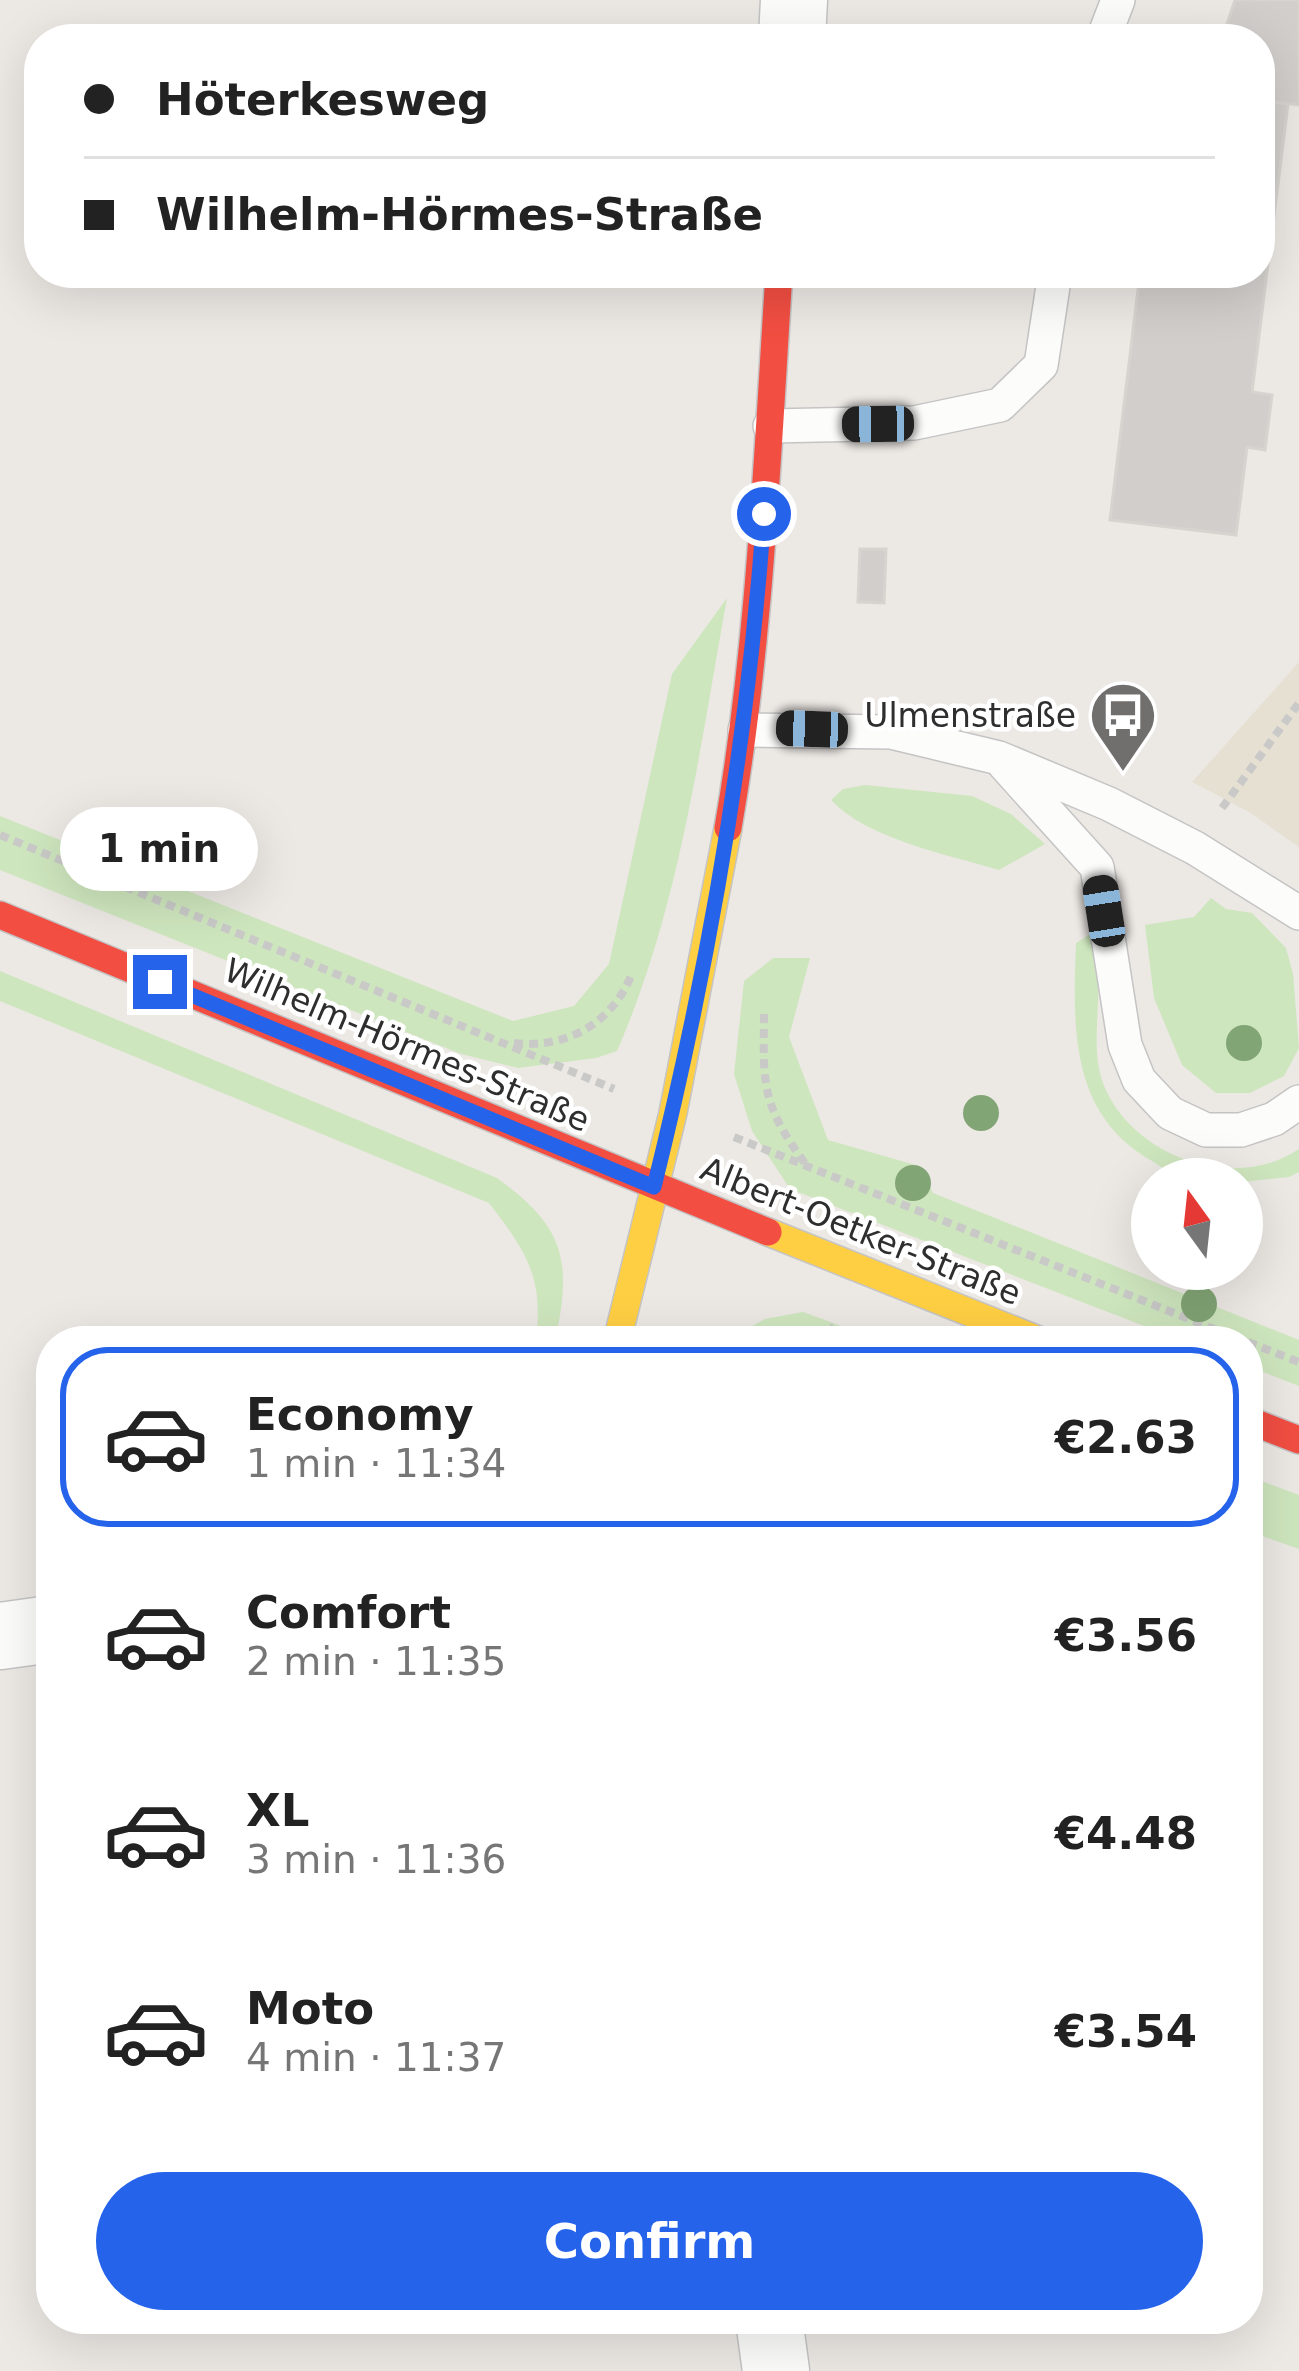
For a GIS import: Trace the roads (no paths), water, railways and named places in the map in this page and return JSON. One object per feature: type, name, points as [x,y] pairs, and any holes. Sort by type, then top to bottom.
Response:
[{"type":"street","points":[[621,1326],[673,1112],[745,730],[778,288]]},
{"type":"street","name":"Wilhelm-Hörmes-Straße","points":[[0,915],[654,1187]]},
{"type":"street","name":"Albert-Oetker-Straße","points":[[654,1187],[1002,1326]]},
{"type":"street","points":[[1263,1426],[1299,1440]]},
{"type":"street","points":[[0,1636],[36,1631]]},
{"type":"street","points":[[771,2334],[776,2371]]},
{"type":"lane","points":[[770,426],[914,423],[1000,405],[1041,364],[1052,288]]},
{"type":"lane","points":[[745,730],[891,732],[999,758],[1109,804],[1195,848],[1299,913]]},
{"type":"lane","points":[[999,758],[1096,866],[1125,1045],[1139,1080],[1170,1113],[1207,1130],[1241,1130],[1274,1119],[1299,1102]]},
{"type":"place","name":"Ulmenstraße","points":[[1123,774]]}]
